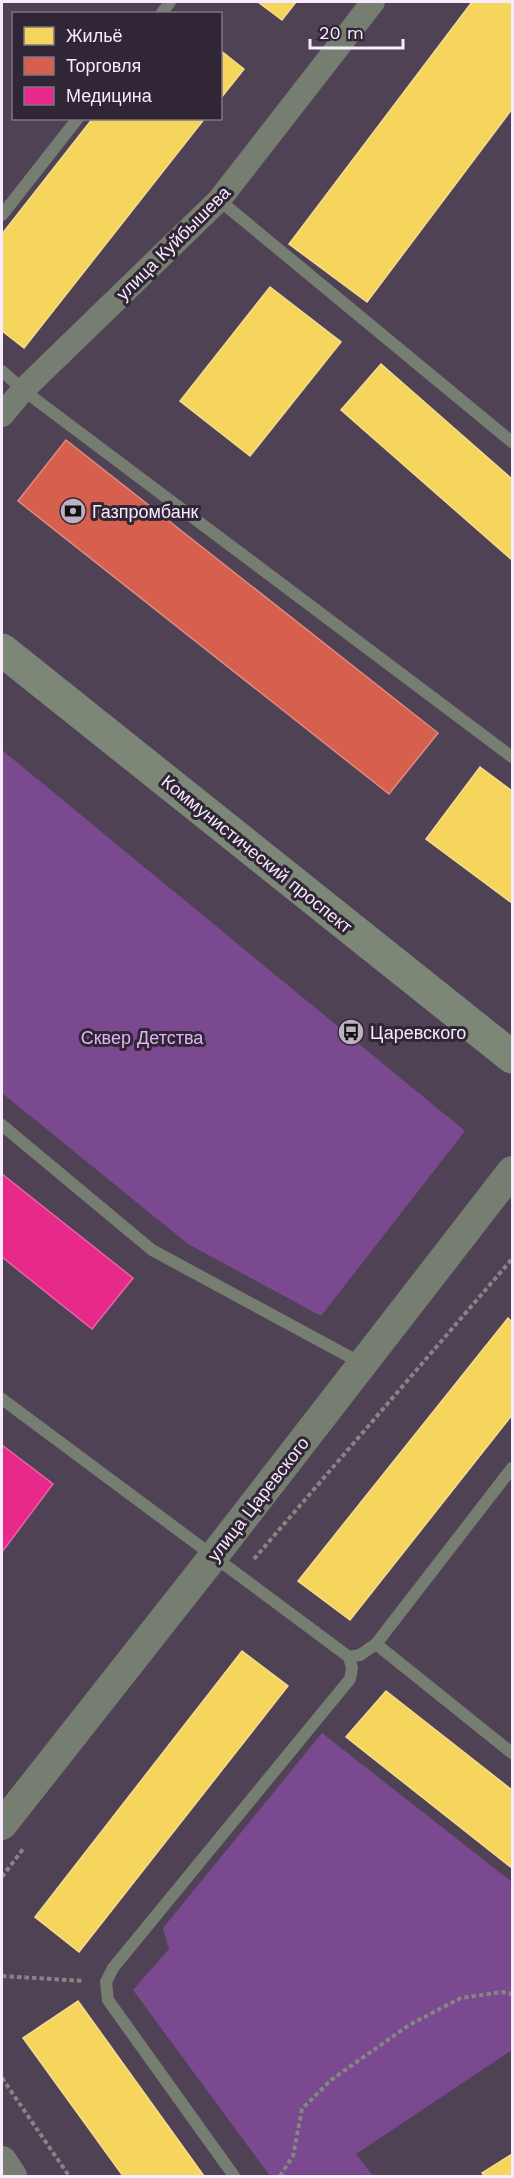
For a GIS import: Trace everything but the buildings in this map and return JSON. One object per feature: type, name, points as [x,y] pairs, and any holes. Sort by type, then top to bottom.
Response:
[{"type":"main road","name":"Коммунистический проспект","points":[[2,650],[513,1057]]},
{"type":"street","name":"улица Куйбышева","points":[[2,415],[23,390],[219,200],[374,2]]},
{"type":"street","name":"улица Царевского","points":[[2,1825],[513,1171]]},
{"type":"street","points":[[2,2161],[12,2176]]},
{"type":"lane","points":[[2,215],[76,120]]},
{"type":"lane","points":[[219,200],[513,442]]},
{"type":"lane","points":[[2,371],[23,390],[513,757]]},
{"type":"lane","points":[[2,1125],[152,1250],[363,1364]]},
{"type":"lane","points":[[2,1399],[349,1657],[352,1668],[350,1679],[113,1968],[106,1982],[108,2000],[234,2176]]},
{"type":"lane","points":[[349,1657],[360,1654],[376,1644],[513,1468]]},
{"type":"lane","points":[[376,1644],[513,1753]]},
{"type":"path","points":[[239,1576],[513,1259]]},
{"type":"path","points":[[2,1976],[106,1982]]},
{"type":"path","points":[[280,2176],[293,2156],[302,2109],[332,2080],[409,2025],[461,1998],[502,1992],[513,1994]]},
{"type":"path","points":[[2,2078],[69,2176]]},
{"type":"green space","name":"Сквер Детства","points":[[2,750],[465,1131],[321,1316],[188,1244],[2,1093]]},
{"type":"green space","points":[[322,1733],[512,1882],[512,2050],[356,2154],[373,2176],[270,2176],[133,1990],[169,1949],[163,1928]]},
{"type":"place","name":"Газпромбанк","points":[[73,511]]},
{"type":"place","name":"Царевского","points":[[351,1032]]}]
